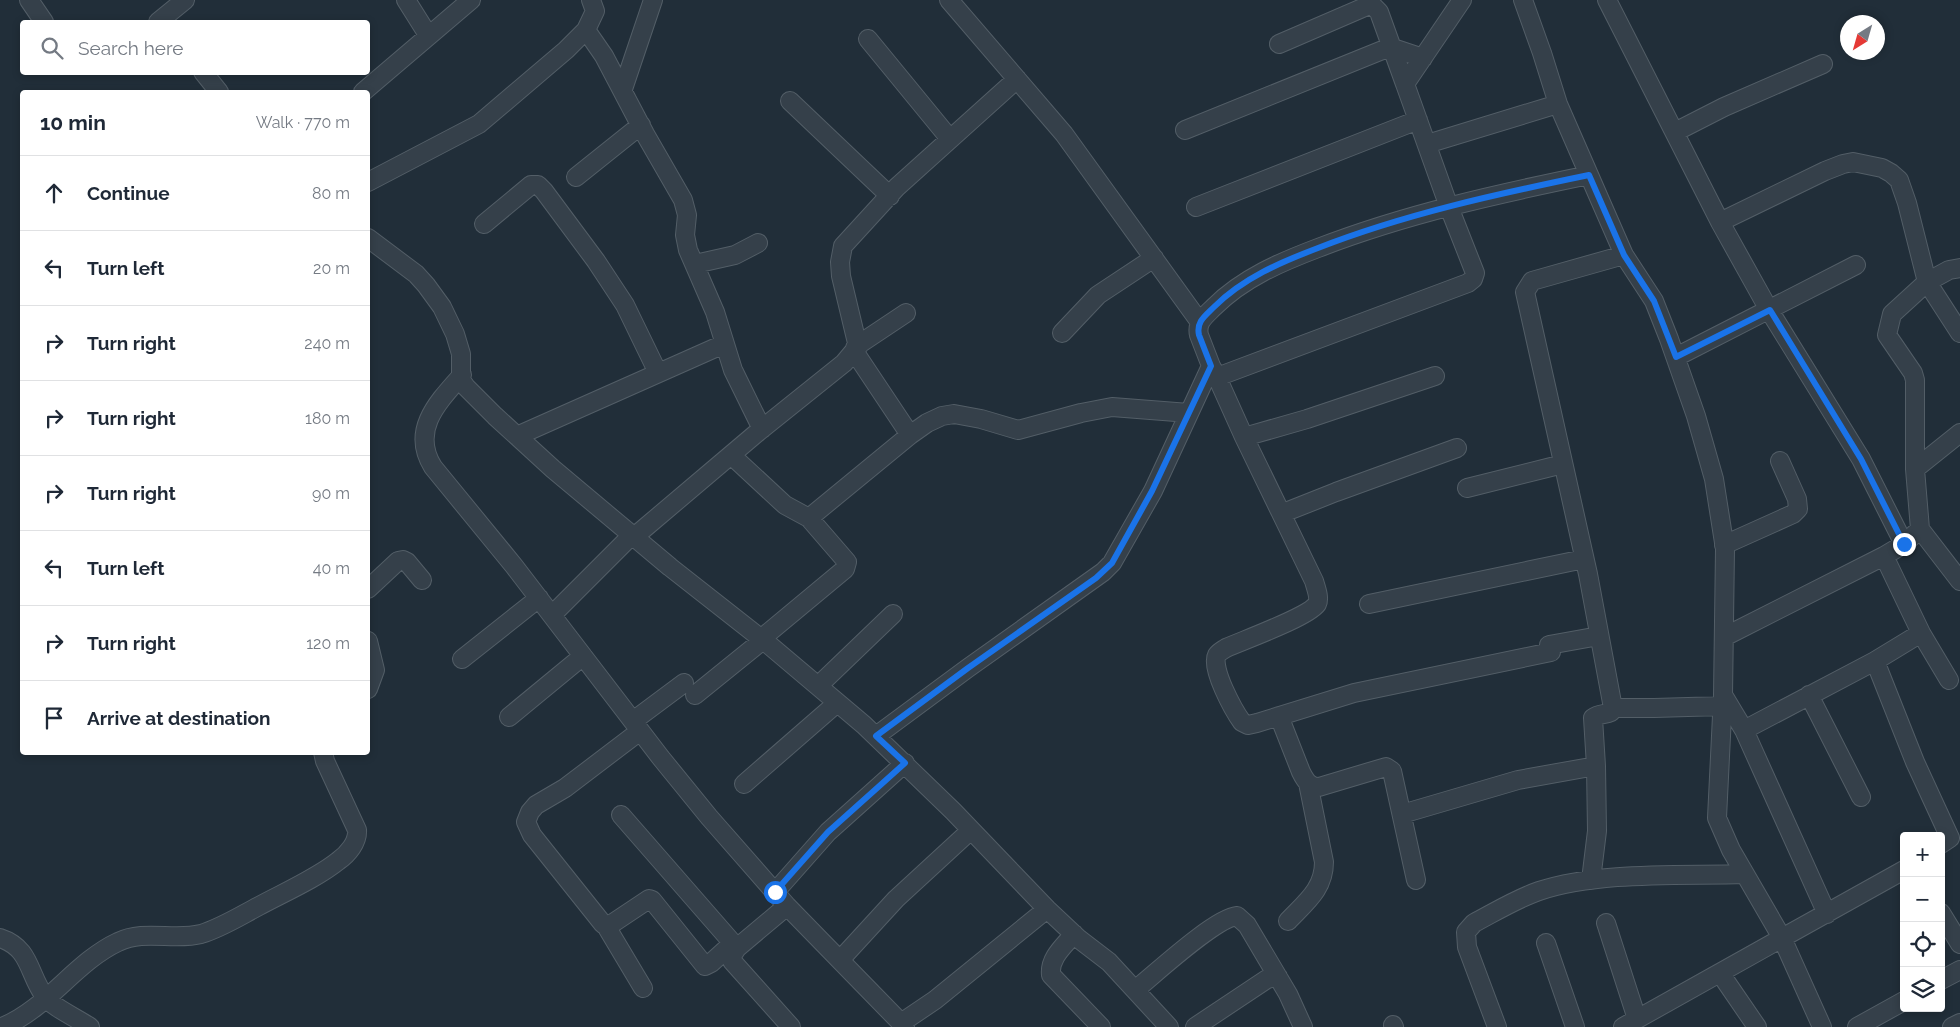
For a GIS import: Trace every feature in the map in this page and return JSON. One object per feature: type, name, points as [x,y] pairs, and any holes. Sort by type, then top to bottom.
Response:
[{"type":"street","points":[[30,0],[43,20]]},
{"type":"street","points":[[162,20],[185,0]]},
{"type":"street","points":[[406,0],[428,35]]},
{"type":"street","points":[[365,90],[471,0]]},
{"type":"street","points":[[370,181],[479,124],[566,50],[586,30],[595,11],[591,0]]},
{"type":"street","points":[[623,89],[653,0]]},
{"type":"street","points":[[949,0],[1064,134],[1199,321]]},
{"type":"street","points":[[1405,84],[1462,0]]},
{"type":"street","points":[[1523,0],[1558,104],[1624,255],[1654,301],[1696,416],[1714,479],[1724,545],[1723,700],[1717,818],[1722,833],[1744,874],[1782,938],[1822,1027]]},
{"type":"street","points":[[1607,0],[1720,222],[1770,310],[1861,459],[1904,544]]},
{"type":"street","points":[[876,736],[1103,572],[1112,563],[1152,491],[1189,413],[1214,371],[1468,283],[1473,279],[1475,272],[1449,207],[1379,12],[1373,6],[1367,6],[1279,44]]},
{"type":"street","points":[[586,30],[623,89],[683,200],[687,215],[685,242],[715,312],[733,370],[762,429]]},
{"type":"street","points":[[868,39],[950,138]]},
{"type":"street","points":[[1185,130],[1390,47],[1423,58]]},
{"type":"street","points":[[1675,132],[1724,107],[1823,64]]},
{"type":"street","points":[[205,75],[217,90]]},
{"type":"street","points":[[854,351],[857,343],[841,276],[840,252],[848,240],[890,196],[950,138],[1017,79]]},
{"type":"street","points":[[790,101],[890,196]]},
{"type":"street","points":[[1427,144],[1558,104]]},
{"type":"street","points":[[1196,207],[1418,120]]},
{"type":"street","points":[[576,177],[641,125]]},
{"type":"street","points":[[1720,222],[1825,171],[1844,164],[1853,162],[1882,168],[1891,173],[1901,186],[1928,282],[1960,333]]},
{"type":"street","points":[[1589,175],[1497,194],[1449,207],[1375,228],[1281,262],[1245,282],[1222,299],[1199,321],[1198,330],[1244,437],[1314,581],[1318,598],[1316,605],[1295,619],[1226,648],[1218,654],[1216,660],[1218,676],[1242,722],[1248,725],[1354,693],[1550,649],[1599,636]]},
{"type":"street","points":[[484,224],[531,185],[538,185],[596,262],[624,305],[658,373]]},
{"type":"street","points":[[370,240],[416,274],[442,307],[455,334],[461,354],[462,380],[466,387],[553,469],[763,640],[876,736],[971,830],[1046,909],[1109,962],[1169,1027]]},
{"type":"street","points":[[695,264],[735,255],[758,244]]},
{"type":"street","points":[[1591,880],[1597,831],[1593,718],[1599,714],[1608,714],[1613,708],[1584,558],[1524,292],[1532,281],[1624,255]]},
{"type":"street","points":[[1062,333],[1098,295],[1154,258]]},
{"type":"street","points":[[1676,357],[1856,265]]},
{"type":"street","points":[[1958,576],[1920,530],[1915,469],[1915,380],[1913,373],[1887,335],[1892,314],[1928,282],[1949,270],[1960,268]]},
{"type":"street","points":[[552,615],[633,536],[844,363],[861,343],[906,313]]},
{"type":"street","points":[[517,436],[724,344]]},
{"type":"street","points":[[854,351],[910,435]]},
{"type":"street","points":[[462,375],[439,401],[430,416],[423,443],[426,456],[433,467],[539,598],[636,726],[709,818],[787,906],[903,1025],[1046,909]]},
{"type":"street","points":[[1244,437],[1307,419],[1434,376]]},
{"type":"street","points":[[809,518],[910,435],[927,423],[942,416],[954,414],[981,419],[1018,430],[1081,413],[1112,407],[1189,413]]},
{"type":"street","points":[[1915,469],[1960,433]]},
{"type":"street","points":[[1283,514],[1336,492],[1457,448]]},
{"type":"street","points":[[642,988],[606,926],[596,917],[532,834],[526,822],[530,812],[536,805],[565,788],[636,726],[763,640],[768,633],[845,569],[847,562],[809,518],[785,506],[731,454]]},
{"type":"street","points":[[1724,545],[1793,514],[1798,509],[1798,499],[1780,461]]},
{"type":"street","points":[[1467,488],[1563,464]]},
{"type":"street","points":[[1724,638],[1884,556],[1904,544],[1920,530]]},
{"type":"street","points":[[1884,556],[1921,633],[1949,680]]},
{"type":"street","points":[[1369,604],[1584,558]]},
{"type":"street","points":[[370,587],[398,561],[403,560],[407,562],[422,580]]},
{"type":"street","points":[[462,658],[539,598]]},
{"type":"street","points":[[818,686],[893,614]]},
{"type":"street","points":[[1744,730],[1875,661],[1921,633]]},
{"type":"street","points":[[370,649],[375,670],[370,684]]},
{"type":"street","points":[[509,717],[583,656]]},
{"type":"street","points":[[1875,661],[1915,762],[1950,838]]},
{"type":"street","points":[[1809,695],[1862,797]]},
{"type":"street","points":[[1613,708],[1654,708],[1723,700]]},
{"type":"street","points":[[1723,700],[1744,730],[1827,914]]},
{"type":"street","points":[[744,784],[837,703]]},
{"type":"street","points":[[1279,716],[1300,772],[1308,783],[1314,787],[1386,767],[1390,768],[1395,779],[1416,880]]},
{"type":"street","points":[[2,1027],[46,998],[101,951],[119,941],[132,938],[187,936],[206,932],[294,888],[339,861],[356,841],[357,830],[324,755]]},
{"type":"street","points":[[775,892],[828,832],[905,763]]},
{"type":"street","points":[[1402,814],[1518,780],[1596,766]]},
{"type":"street","points":[[1288,921],[1314,894],[1324,872],[1324,862],[1308,783]]},
{"type":"street","points":[[621,815],[735,946]]},
{"type":"street","points":[[840,960],[896,899],[971,830]]},
{"type":"street","points":[[1606,923],[1630,1023],[1900,872]]},
{"type":"street","points":[[1497,1027],[1466,947],[1465,937],[1467,930],[1474,923],[1539,891],[1591,880],[1744,874]]},
{"type":"street","points":[[606,926],[649,899],[652,900],[705,966],[712,963],[787,906]]},
{"type":"street","points":[[1135,990],[1214,925],[1232,916],[1237,916],[1247,925],[1278,977],[1303,1027]]},
{"type":"street","points":[[1945,920],[1960,944]]},
{"type":"street","points":[[1074,934],[1054,958],[1050,966],[1051,975],[1101,1027]]},
{"type":"street","points":[[0,938],[13,942],[23,954],[46,998],[90,1027]]},
{"type":"street","points":[[1546,943],[1575,1027]]},
{"type":"street","points":[[735,946],[732,961],[791,1027]]},
{"type":"street","points":[[1945,978],[1960,970]]},
{"type":"street","points":[[1720,973],[1757,1027]]},
{"type":"street","points":[[1194,1027],[1267,979],[1278,977]]},
{"type":"street","points":[[1857,1027],[1900,1003]]},
{"type":"street","points":[[1952,1027],[1960,1023]]},
{"type":"route","points":[[775,892],[828,832],[905,763],[876,736],[968,668],[1096,578],[1112,563],[1152,491],[1211,366],[1199,335],[1199,321],[1222,299],[1245,282],[1281,262],[1383,225],[1497,194],[1589,175],[1624,255],[1654,301],[1676,357],[1770,310],[1861,459],[1904,544]]}]
